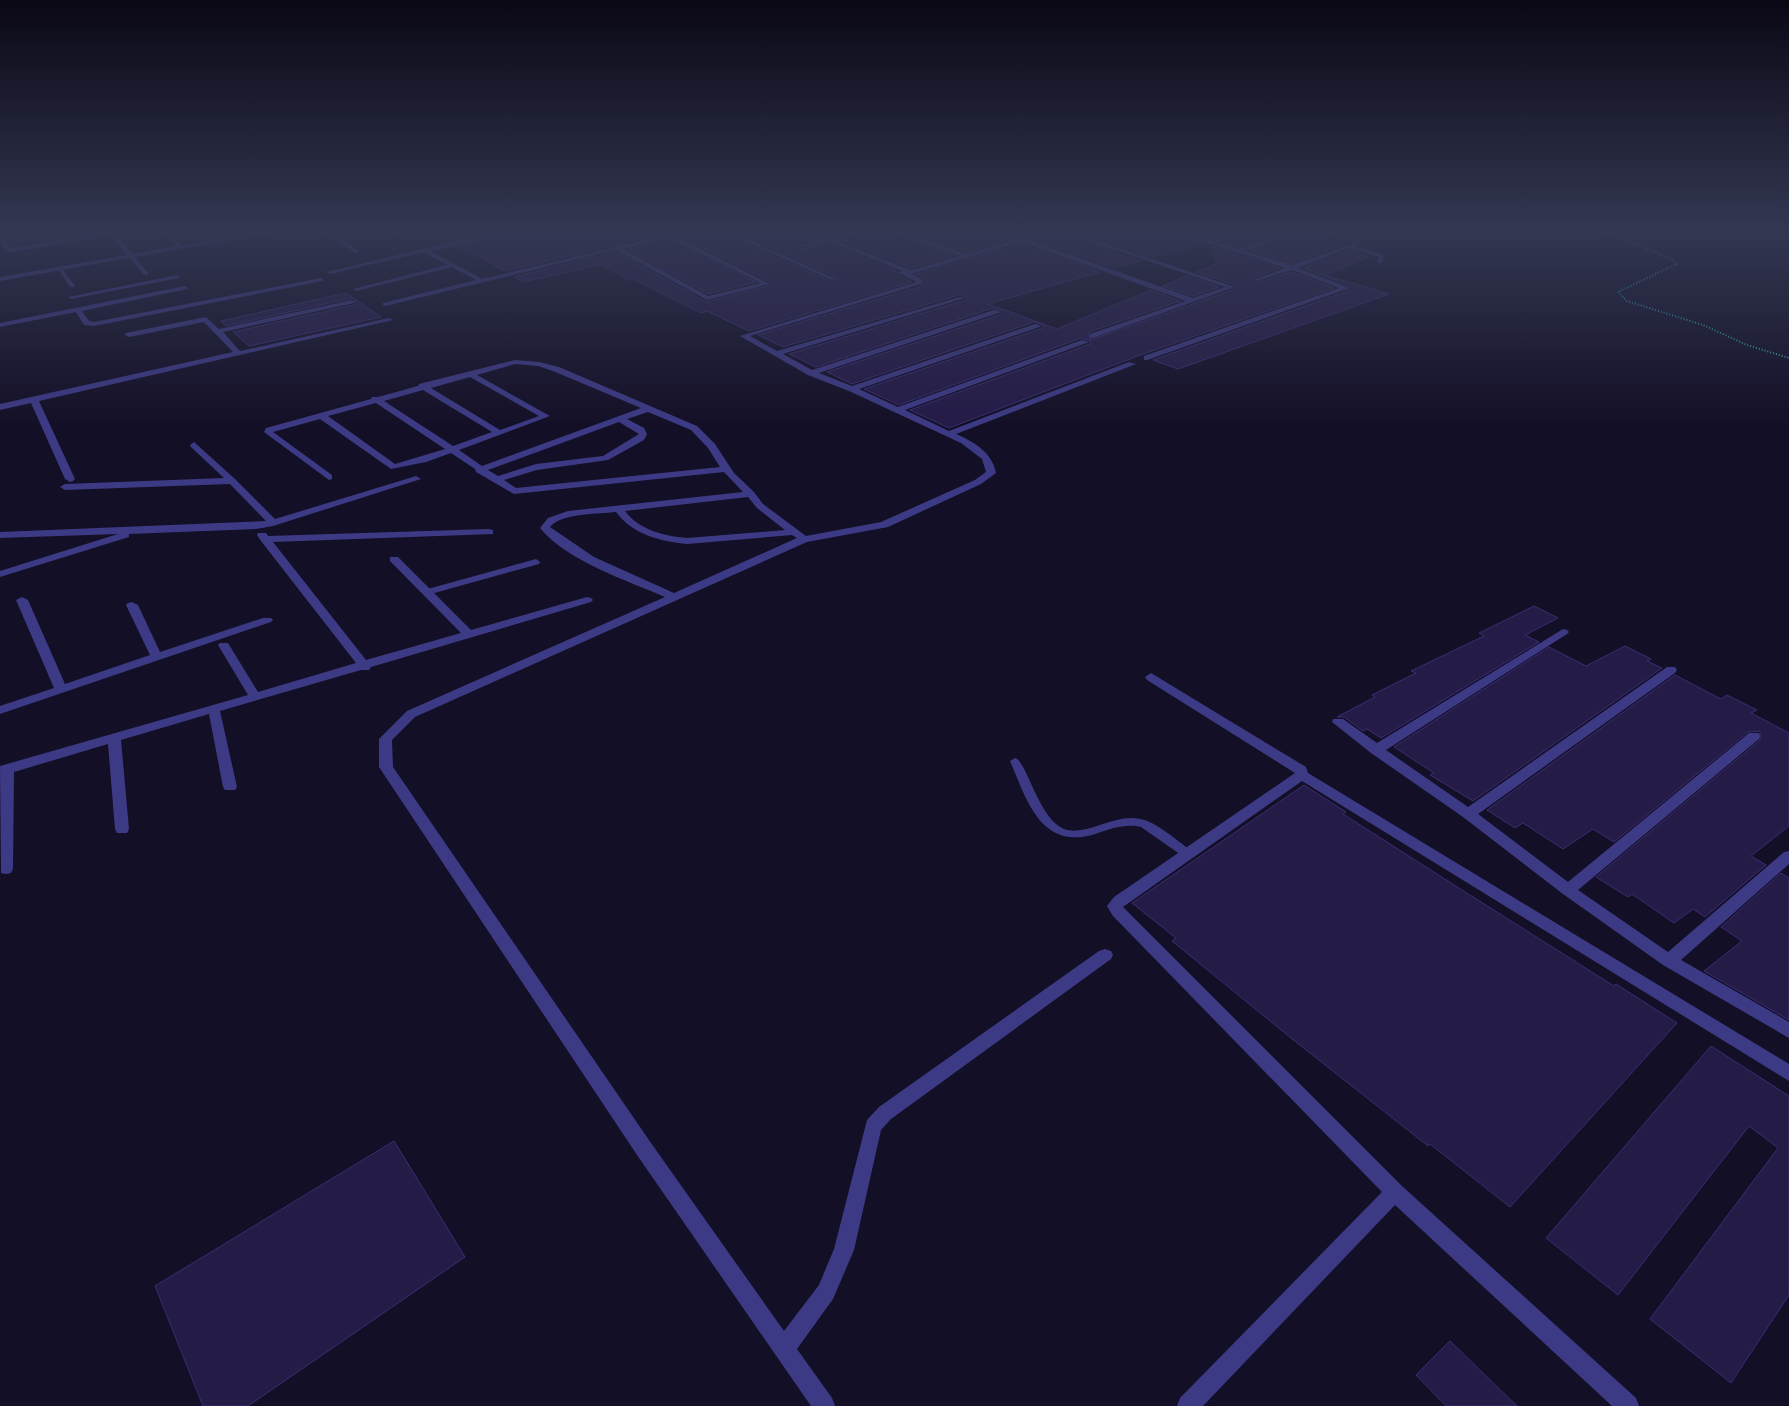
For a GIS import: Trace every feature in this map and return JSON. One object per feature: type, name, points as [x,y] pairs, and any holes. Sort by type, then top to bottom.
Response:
[{"type":"street","points":[[71,297],[83,295]]},
{"type":"street","points":[[128,295],[131,298]]},
{"type":"street","points":[[0,325],[150,295]]},
{"type":"street","points":[[77,309],[87,323],[94,324],[246,295]]},
{"type":"street","points":[[385,304],[425,295]]},
{"type":"street","points":[[702,295],[708,298],[722,295]]},
{"type":"street","points":[[619,508],[624,518],[633,524],[656,536],[670,540],[687,541],[799,536],[884,525],[978,482],[991,473],[990,464],[982,452],[898,410],[811,373],[744,336],[883,295]]},
{"type":"street","points":[[1175,295],[1194,301]]},
{"type":"street","points":[[1093,336],[1211,295]]},
{"type":"street","points":[[1147,358],[1326,295]]},
{"type":"street","points":[[775,354],[962,298]]},
{"type":"street","points":[[219,331],[352,302]]},
{"type":"street","points":[[811,373],[997,312]]},
{"type":"street","points":[[129,335],[206,319],[239,354]]},
{"type":"street","points":[[0,408],[389,320]]},
{"type":"street","points":[[852,389],[1038,326]]},
{"type":"street","points":[[898,410],[1085,342]]},
{"type":"street","points":[[329,477],[268,432],[274,428],[375,399],[514,362],[539,364],[650,408],[694,428],[712,446],[730,475],[751,494],[760,506],[799,536]]},
{"type":"street","points":[[949,434],[1132,364]]},
{"type":"street","points":[[320,415],[393,466],[423,460],[546,416],[470,374]]},
{"type":"street","points":[[422,386],[499,433]]},
{"type":"street","points":[[375,399],[509,490],[518,491],[726,469]]},
{"type":"street","points":[[34,400],[68,483],[232,481]]},
{"type":"street","points":[[479,470],[650,408]]},
{"type":"street","points":[[495,480],[536,468],[595,460],[613,455],[641,438],[643,434],[641,430],[619,419]]},
{"type":"street","points":[[194,445],[273,523]]},
{"type":"street","points":[[0,535],[256,526],[273,523],[416,479]]},
{"type":"street","points":[[674,597],[612,570],[573,548],[545,528],[554,518],[568,514],[751,494]]},
{"type":"street","points":[[256,526],[365,667]]},
{"type":"street","points":[[0,574],[142,530]]},
{"type":"street","points":[[265,539],[489,532]]},
{"type":"street","points":[[799,536],[674,597],[411,714],[385,739],[386,767],[644,1149],[824,1406]]},
{"type":"street","points":[[394,559],[470,636]]},
{"type":"street","points":[[22,600],[61,690]]},
{"type":"street","points":[[6,869],[4,770],[365,667],[587,600]]},
{"type":"street","points":[[132,605],[157,657]]},
{"type":"street","points":[[0,710],[267,620]]},
{"type":"street","points":[[1376,750],[1563,632]]},
{"type":"street","points":[[224,646],[256,698]]},
{"type":"street","points":[[1468,814],[1671,670]]},
{"type":"street","points":[[1151,676],[1301,770],[1302,776],[1789,1073]]},
{"type":"street","points":[[214,710],[230,787]]},
{"type":"street","points":[[1338,722],[1468,814],[1568,890],[1669,961],[1789,1031]]},
{"type":"street","points":[[1568,890],[1754,736]]},
{"type":"street","points":[[114,738],[122,829]]},
{"type":"street","points":[[1302,776],[1119,900],[1115,906],[1118,912],[1395,1192],[1628,1406]]},
{"type":"street","points":[[1669,961],[1789,856]]},
{"type":"street","points":[[784,1347],[826,1292],[844,1250],[873,1126],[884,1113],[1105,955]]},
{"type":"street","points":[[1188,1406],[1395,1192]]},
{"type":"lane","points":[[427,592],[536,562]]},
{"type":"lane","points":[[1015,761],[1044,819],[1062,833],[1072,834],[1128,821],[1138,822],[1145,824],[1188,854]]},
{"type":"path","points":[[1619,295],[1627,302],[1702,325],[1748,345],[1789,358]]},
{"type":"building","points":[[339,295],[348,295],[381,317],[249,346],[233,332],[354,305],[356,301],[352,298],[226,326],[221,321]]},
{"type":"building","points":[[664,295],[693,295],[706,302],[735,295],[870,295],[749,331],[707,311],[701,313]]},
{"type":"building","points":[[893,295],[1021,295],[988,304],[1057,329],[1140,295],[1163,295],[1180,301],[1089,332],[1090,340],[1220,295],[1315,295],[1140,355],[949,428],[910,410],[1090,344],[1091,341],[1081,338],[899,405],[864,389],[1043,328],[1044,325],[1034,322],[852,384],[827,372],[1002,314],[1003,311],[993,308],[816,367],[789,354],[966,300],[967,297],[959,295],[783,347],[758,335]]},
{"type":"building","points":[[1338,295],[1387,295],[1178,369],[1153,360]]},
{"type":"building","points":[[1534,606],[1558,618],[1525,635],[1539,642],[1381,738],[1367,729],[1363,731],[1344,717],[1337,717],[1375,697],[1372,695],[1416,673],[1411,671],[1484,636],[1479,633]]},
{"type":"building","points":[[1625,646],[1651,659],[1647,661],[1662,668],[1473,801],[1430,775],[1434,773],[1394,747],[1549,647],[1586,666]]},
{"type":"building","points":[[1675,675],[1721,699],[1727,695],[1757,710],[1751,713],[1789,733],[1789,826],[1751,856],[1766,865],[1705,917],[1693,909],[1674,923],[1632,894],[1628,897],[1596,877],[1760,740],[1760,731],[1748,732],[1614,842],[1593,829],[1563,849],[1523,823],[1515,828],[1487,810]]},
{"type":"building","points":[[1304,785],[1346,812],[1343,814],[1451,883],[1614,986],[1616,984],[1677,1023],[1510,1207],[1430,1144],[1428,1146],[1291,1038],[1172,941],[1176,938],[1132,903]]},
{"type":"building","points":[[1781,873],[1789,878],[1789,1020],[1704,971],[1742,941],[1721,927]]},
{"type":"building","points":[[1711,1046],[1789,1096],[1789,1295],[1731,1383],[1650,1319],[1778,1148],[1749,1126],[1618,1295],[1546,1238]]},
{"type":"building","points":[[394,1141],[465,1257],[248,1406],[203,1406],[155,1286]]},
{"type":"building","points":[[1450,1341],[1517,1406],[1446,1406],[1416,1375]]}]
